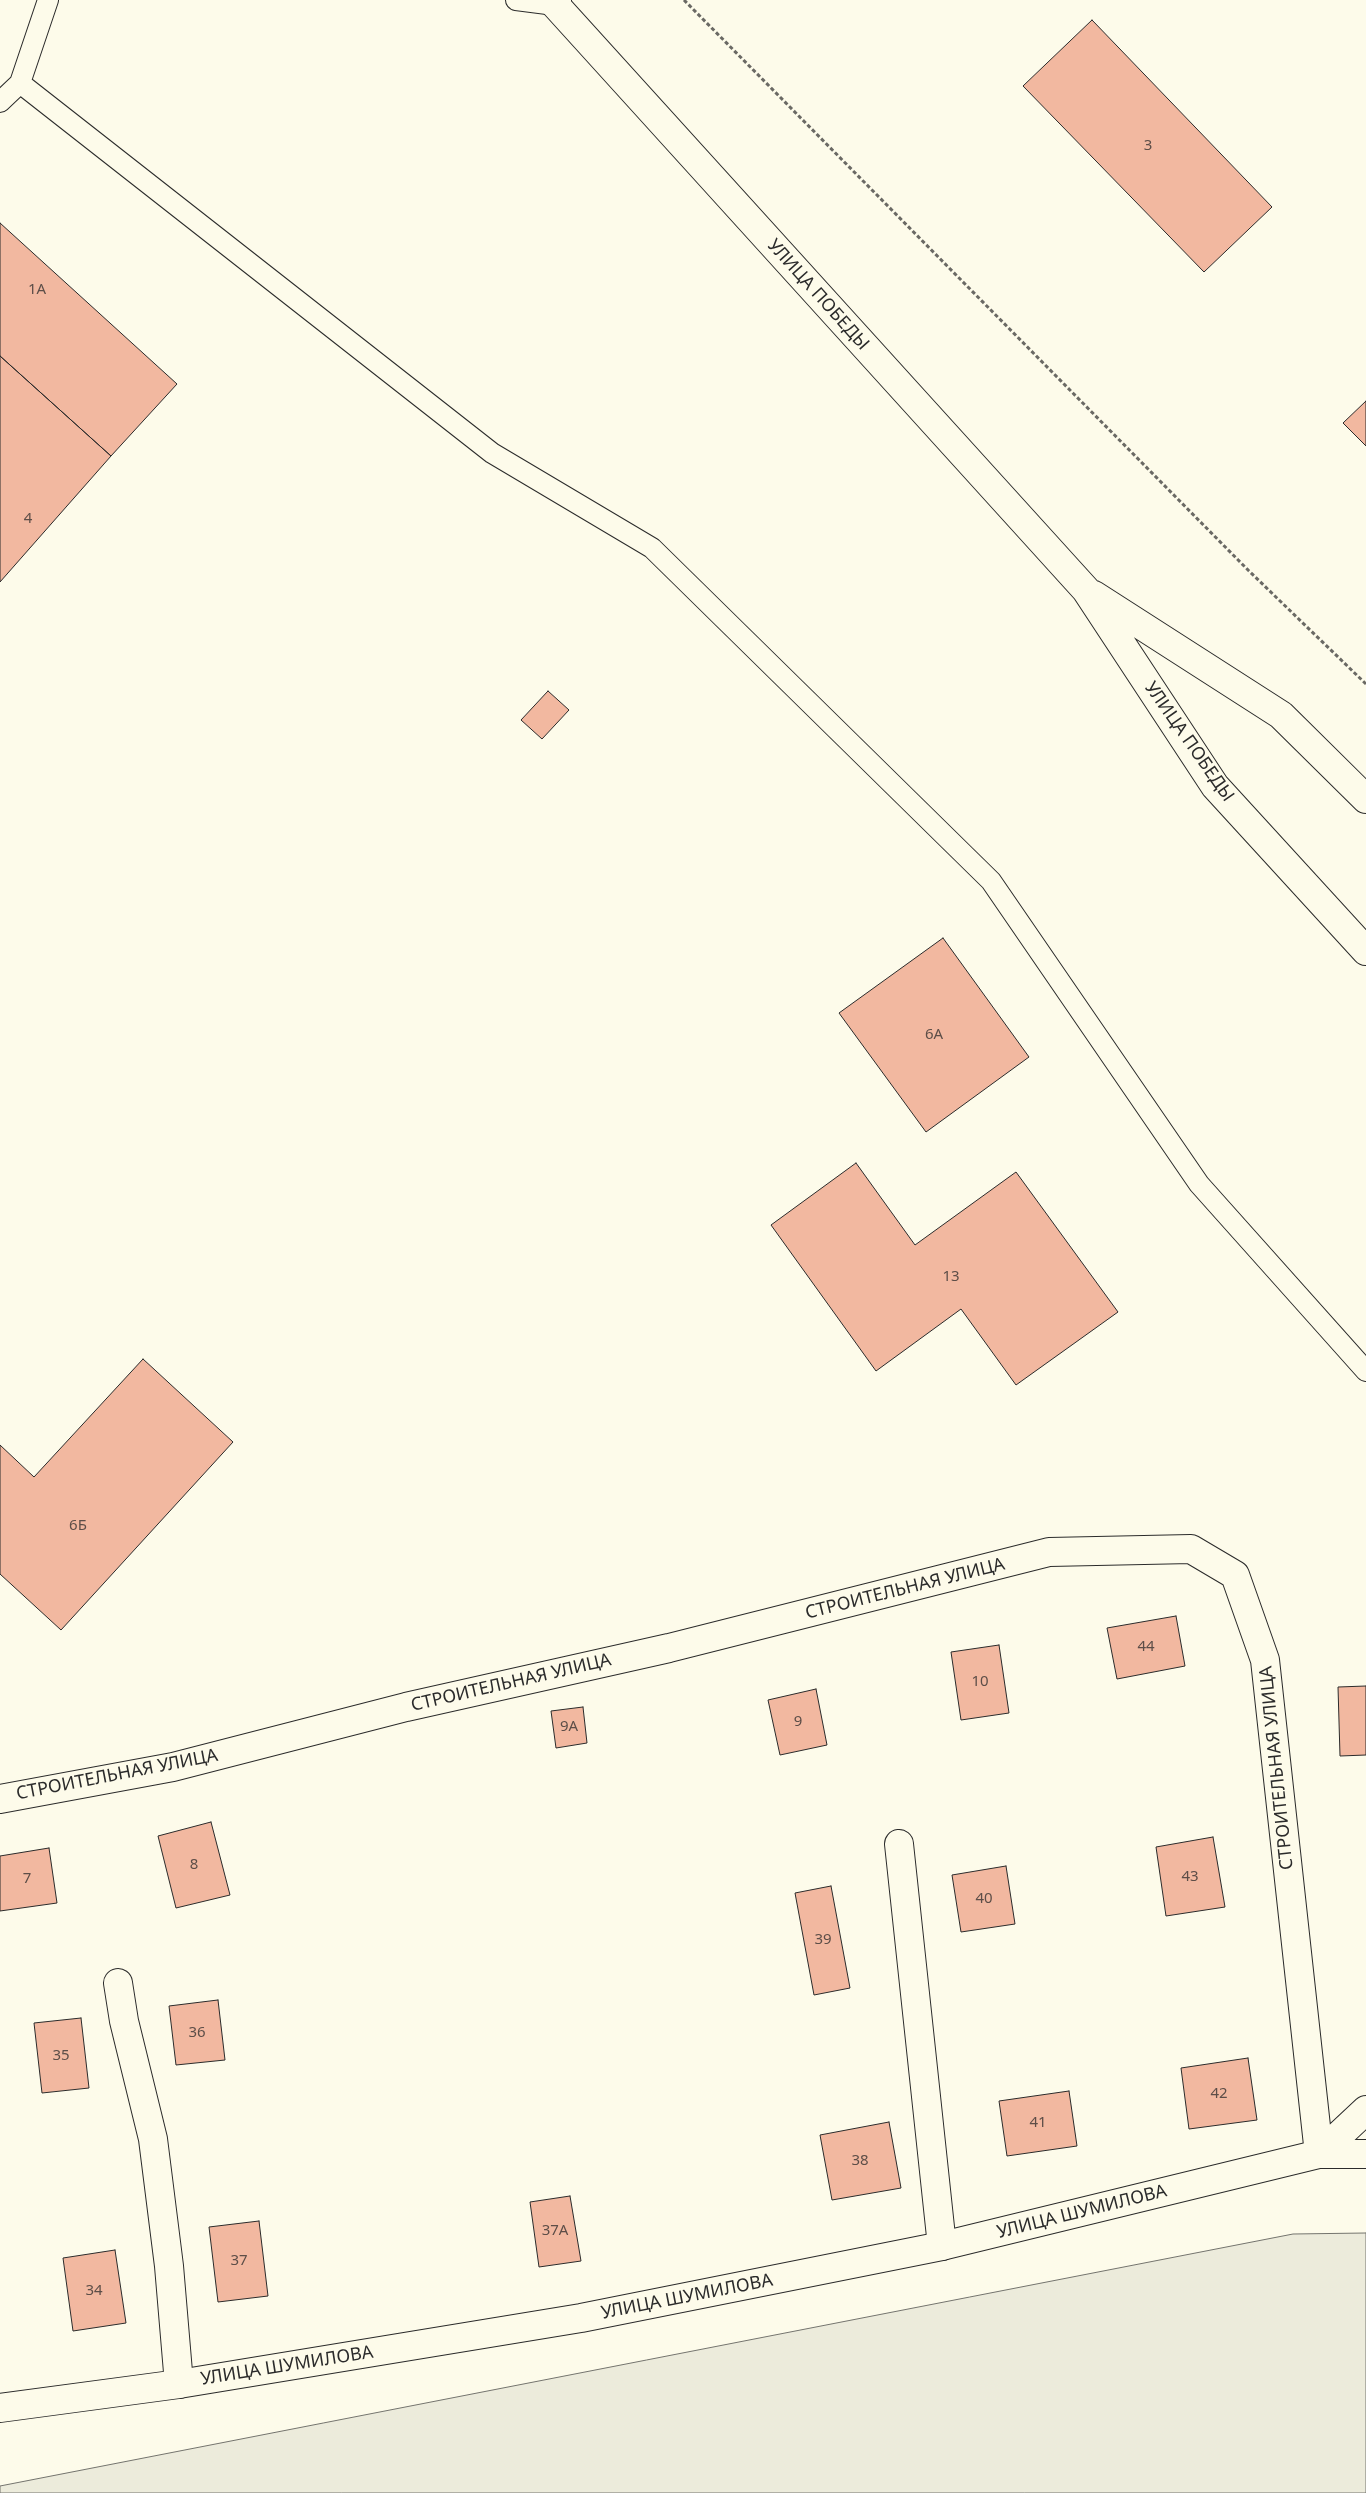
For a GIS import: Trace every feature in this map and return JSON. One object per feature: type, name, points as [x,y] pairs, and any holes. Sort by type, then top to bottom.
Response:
[{"type":"main road","name":"УЛИЦА ПОБЕДЫ","points":[[556,2],[1086,590],[1215,786],[1366,951]]},
{"type":"main road","name":"УЛИЦА ПОБЕДЫ","points":[[1086,590],[1281,715],[1366,799]]},
{"type":"main road","name":"СТРОИТЕЛЬНАЯ УЛИЦА","points":[[0,1799],[173,1767],[406,1707],[669,1648],[1049,1552],[1191,1549],[1235,1575],[1265,1660],[1319,2154]]},
{"type":"main road","points":[[899,1844],[942,2246]]},
{"type":"main road","points":[[118,1983],[124,2022],[153,2139],[169,2266],[178,2384]]},
{"type":"main road","points":[[1319,2154],[1366,2110]]},
{"type":"main road","name":"УЛИЦА ШУМИЛОВА","points":[[0,2408],[178,2384],[581,2318],[942,2246],[1319,2154],[1366,2154]]},
{"type":"lane","points":[[0,102],[20,84],[48,0]]},
{"type":"lane","points":[[516,0],[556,2]]},
{"type":"lane","points":[[20,84],[492,453],[652,548],[992,880],[1199,1184],[1366,1371]]},
{"type":"path","points":[[684,0],[1249,571],[1366,684]]},
{"type":"shaded area","points":[[1366,2233],[1366,2493],[0,2493],[0,2486],[1293,2234]]},
{"type":"building","points":[[1092,20],[1272,207],[1204,272],[1023,86]]},
{"type":"building","points":[[0,223],[177,384],[111,456],[0,356]]},
{"type":"building","points":[[0,356],[111,456],[0,582]]},
{"type":"building","points":[[1366,401],[1366,446],[1343,423]]},
{"type":"building","points":[[548,691],[569,710],[542,739],[521,720]]},
{"type":"building","points":[[943,938],[1029,1057],[926,1132],[839,1013]]},
{"type":"building","points":[[856,1163],[915,1245],[1016,1172],[1118,1312],[1016,1385],[961,1309],[876,1371],[771,1225]]},
{"type":"building","points":[[143,1359],[233,1442],[61,1630],[0,1574],[0,1445],[34,1477]]},
{"type":"building","points":[[1176,1616],[1185,1666],[1117,1679],[1107,1628]]},
{"type":"building","points":[[999,1645],[1009,1713],[961,1720],[951,1652]]},
{"type":"building","points":[[1366,1686],[1366,1755],[1340,1756],[1338,1687]]},
{"type":"building","points":[[816,1689],[827,1745],[780,1755],[768,1700]]},
{"type":"building","points":[[583,1707],[587,1743],[556,1748],[551,1711]]},
{"type":"building","points":[[211,1822],[230,1895],[176,1908],[158,1836]]},
{"type":"building","points":[[1213,1837],[1225,1907],[1166,1916],[1156,1847]]},
{"type":"building","points":[[49,1848],[57,1903],[0,1911],[0,1856]]},
{"type":"building","points":[[1006,1866],[1015,1924],[961,1932],[952,1875]]},
{"type":"building","points":[[831,1886],[850,1988],[814,1995],[795,1893]]},
{"type":"building","points":[[218,2000],[225,2060],[176,2065],[169,2006]]},
{"type":"building","points":[[81,2018],[89,2088],[42,2093],[34,2023]]},
{"type":"building","points":[[1248,2058],[1257,2120],[1189,2129],[1181,2068]]},
{"type":"building","points":[[1069,2091],[1077,2146],[1007,2156],[999,2101]]},
{"type":"building","points":[[889,2122],[901,2188],[832,2200],[820,2135]]},
{"type":"building","points":[[570,2196],[581,2261],[539,2267],[530,2202]]},
{"type":"building","points":[[259,2221],[268,2296],[218,2302],[209,2227]]},
{"type":"building","points":[[115,2250],[126,2323],[73,2331],[63,2258]]}]
